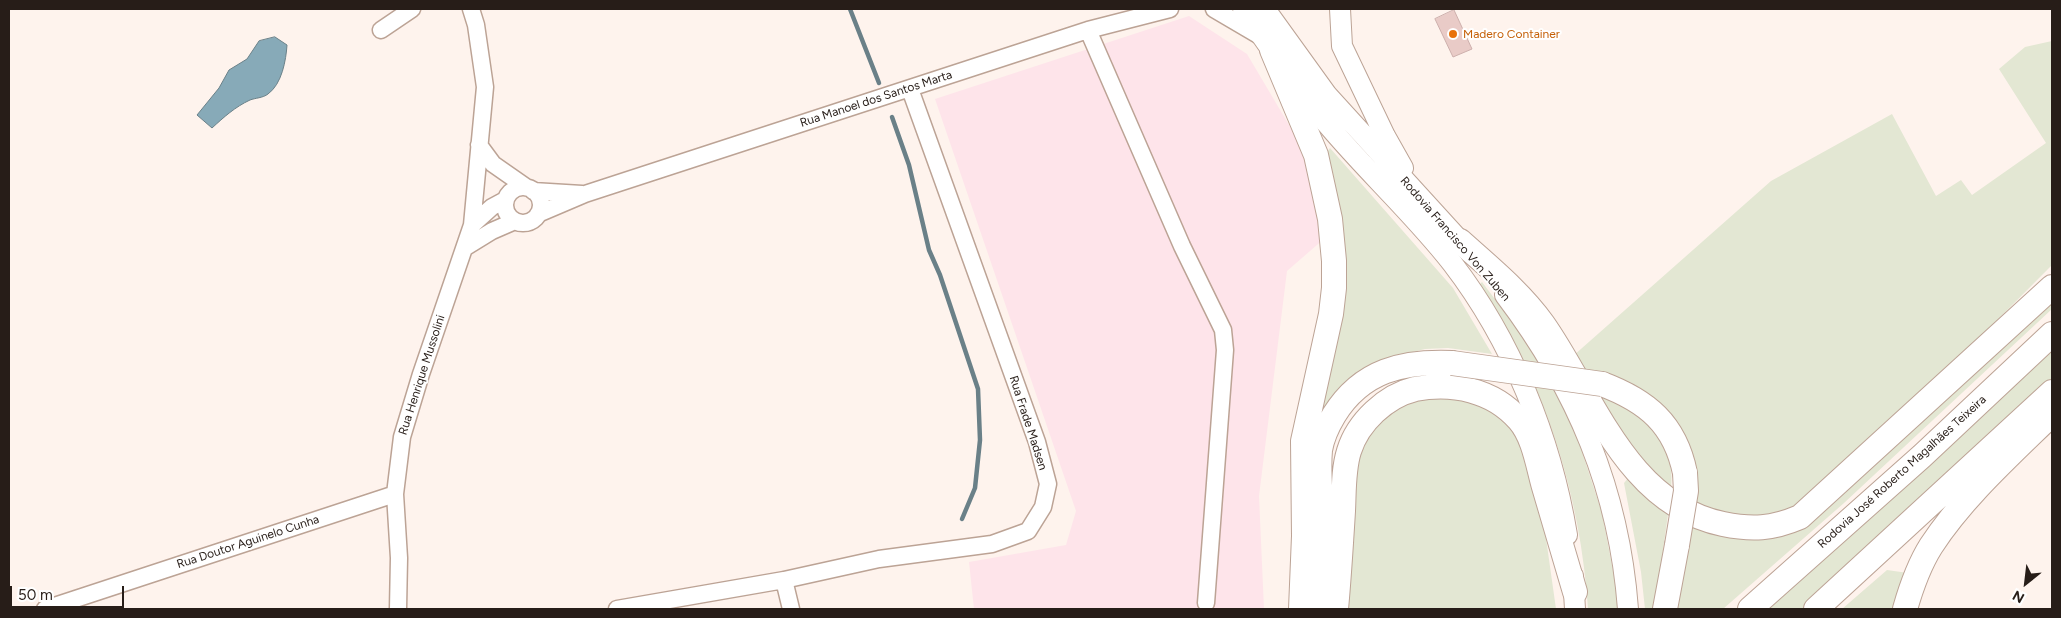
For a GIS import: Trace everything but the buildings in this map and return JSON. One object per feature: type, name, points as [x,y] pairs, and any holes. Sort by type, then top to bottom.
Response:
[{"type":"highway","points":[[1268,44],[1316,156],[1330,219],[1334,261],[1334,288],[1331,314],[1303,441],[1304,536],[1301,609]]},
{"type":"highway","points":[[1460,241],[1525,301],[1542,323],[1610,433],[1629,462],[1643,478],[1660,495],[1694,515],[1738,527],[1779,526],[1800,516],[2052,287]]},
{"type":"highway","name":"Rodovia José Roberto Magalhães Teixeira","points":[[1750,609],[1922,456],[2052,334]]},
{"type":"highway","points":[[1318,609],[1322,561],[1320,448],[1328,424],[1355,389],[1378,373],[1423,362],[1452,363],[1602,384],[1632,396],[1659,419],[1678,445],[1685,473],[1686,491],[1665,609]]},
{"type":"highway","points":[[1336,609],[1344,484],[1349,450],[1361,427],[1379,407],[1408,391],[1454,386],[1491,398],[1507,408],[1520,421],[1537,461],[1575,601]]},
{"type":"highway","points":[[1816,609],[2052,392]]},
{"type":"highway","points":[[1905,609],[1918,572],[1945,526],[2012,453],[2052,414]]},
{"type":"main road","name":"Rodovia Francisco Von Zuben","points":[[1243,9],[1314,108],[1451,262],[1491,321],[1535,412],[1546,441],[1563,508],[1575,601]]},
{"type":"main road","name":"Rodovia Francisco Von Zuben","points":[[1265,9],[1327,95],[1460,241],[1527,323],[1574,404],[1595,450],[1606,486],[1620,546],[1628,609]]},
{"type":"main road","points":[[1340,9],[1342,46],[1350,67],[1385,136],[1422,200]]},
{"type":"street","points":[[381,30],[412,9]]},
{"type":"street","name":"Rua Henrique Mussolini","points":[[398,609],[395,494],[402,437],[421,374],[472,225],[485,87],[476,25],[471,9]]},
{"type":"street","name":"Rua Manoel dos Santos Marta","points":[[538,214],[585,194],[1088,30],[1170,9]]},
{"type":"street","points":[[1214,9],[1268,44]]},
{"type":"street","points":[[1088,30],[1182,246],[1223,330],[1224,350],[1206,603]]},
{"type":"street","name":"Rua Frade Madsen","points":[[617,609],[784,580],[879,559],[992,544],[1028,531],[1043,506],[1048,484],[1037,442],[910,89]]},
{"type":"street","points":[[466,247],[492,231],[515,221],[527,222],[538,214],[540,206],[539,197],[493,164],[479,145]]},
{"type":"street","name":"Rua Henrique Mussolini","points":[[476,176],[482,193],[499,204]]},
{"type":"street","points":[[472,225],[499,204],[510,192],[517,188],[529,189]]},
{"type":"street","name":"Rua Manoel dos Santos Marta","points":[[529,189],[585,194]]},
{"type":"street","points":[[499,204],[505,208],[508,216],[515,221]]},
{"type":"street","name":"Rua Doutor Aguinelo Cunha","points":[[45,609],[395,494]]},
{"type":"street","points":[[784,580],[791,609]]},
{"type":"shaded area","points":[[1189,16],[1247,54],[1305,152],[1325,238],[1287,271],[1259,496],[1264,609],[974,609],[969,562],[1066,545],[1076,511],[935,99]]},
{"type":"green space","points":[[2052,41],[2052,265],[1882,436],[1801,508],[1746,520],[1694,505],[1689,461],[1602,373],[1578,368],[1573,356],[1771,181],[1892,114],[1936,196],[1961,180],[1972,195],[2046,143],[1999,69],[2025,47]]},
{"type":"green space","points":[[1330,148],[1453,288],[1492,354],[1448,348],[1425,349],[1388,358],[1320,419],[1339,323],[1324,156]]},
{"type":"green space","points":[[1482,282],[1531,347],[1573,424],[1602,513],[1619,609],[1588,609],[1584,566],[1577,524],[1568,481],[1555,440],[1540,399],[1522,359],[1502,321],[1479,285]]},
{"type":"green space","points":[[2052,296],[2052,309],[1844,503],[1723,609],[1673,609],[1692,525],[1769,536]]},
{"type":"green space","points":[[2052,347],[2052,378],[1838,577],[1803,609],[1767,609]]},
{"type":"green space","points":[[1433,395],[1482,402],[1518,434],[1542,510],[1556,609],[1347,609],[1354,531],[1355,458],[1362,441],[1397,405]]},
{"type":"green space","points":[[1596,396],[1628,408],[1653,429],[1662,442],[1668,457],[1671,473],[1671,491],[1655,478]]},
{"type":"green space","points":[[1629,477],[1668,514],[1655,609],[1645,609],[1641,572],[1624,483]]},
{"type":"green space","points":[[1887,570],[1908,573],[1896,609],[1842,609]]},
{"type":"water","points":[[275,37],[287,45],[280,78],[273,90],[264,96],[239,106],[212,128],[197,115],[219,88],[229,70],[247,59],[259,41]]},
{"type":"waterway","points":[[850,9],[879,83]]},
{"type":"waterway","points":[[892,117],[909,165],[929,250],[940,275],[978,389],[980,440],[975,488],[962,519]]},
{"type":"place","name":"Madero Container","points":[[1453,34]]}]
